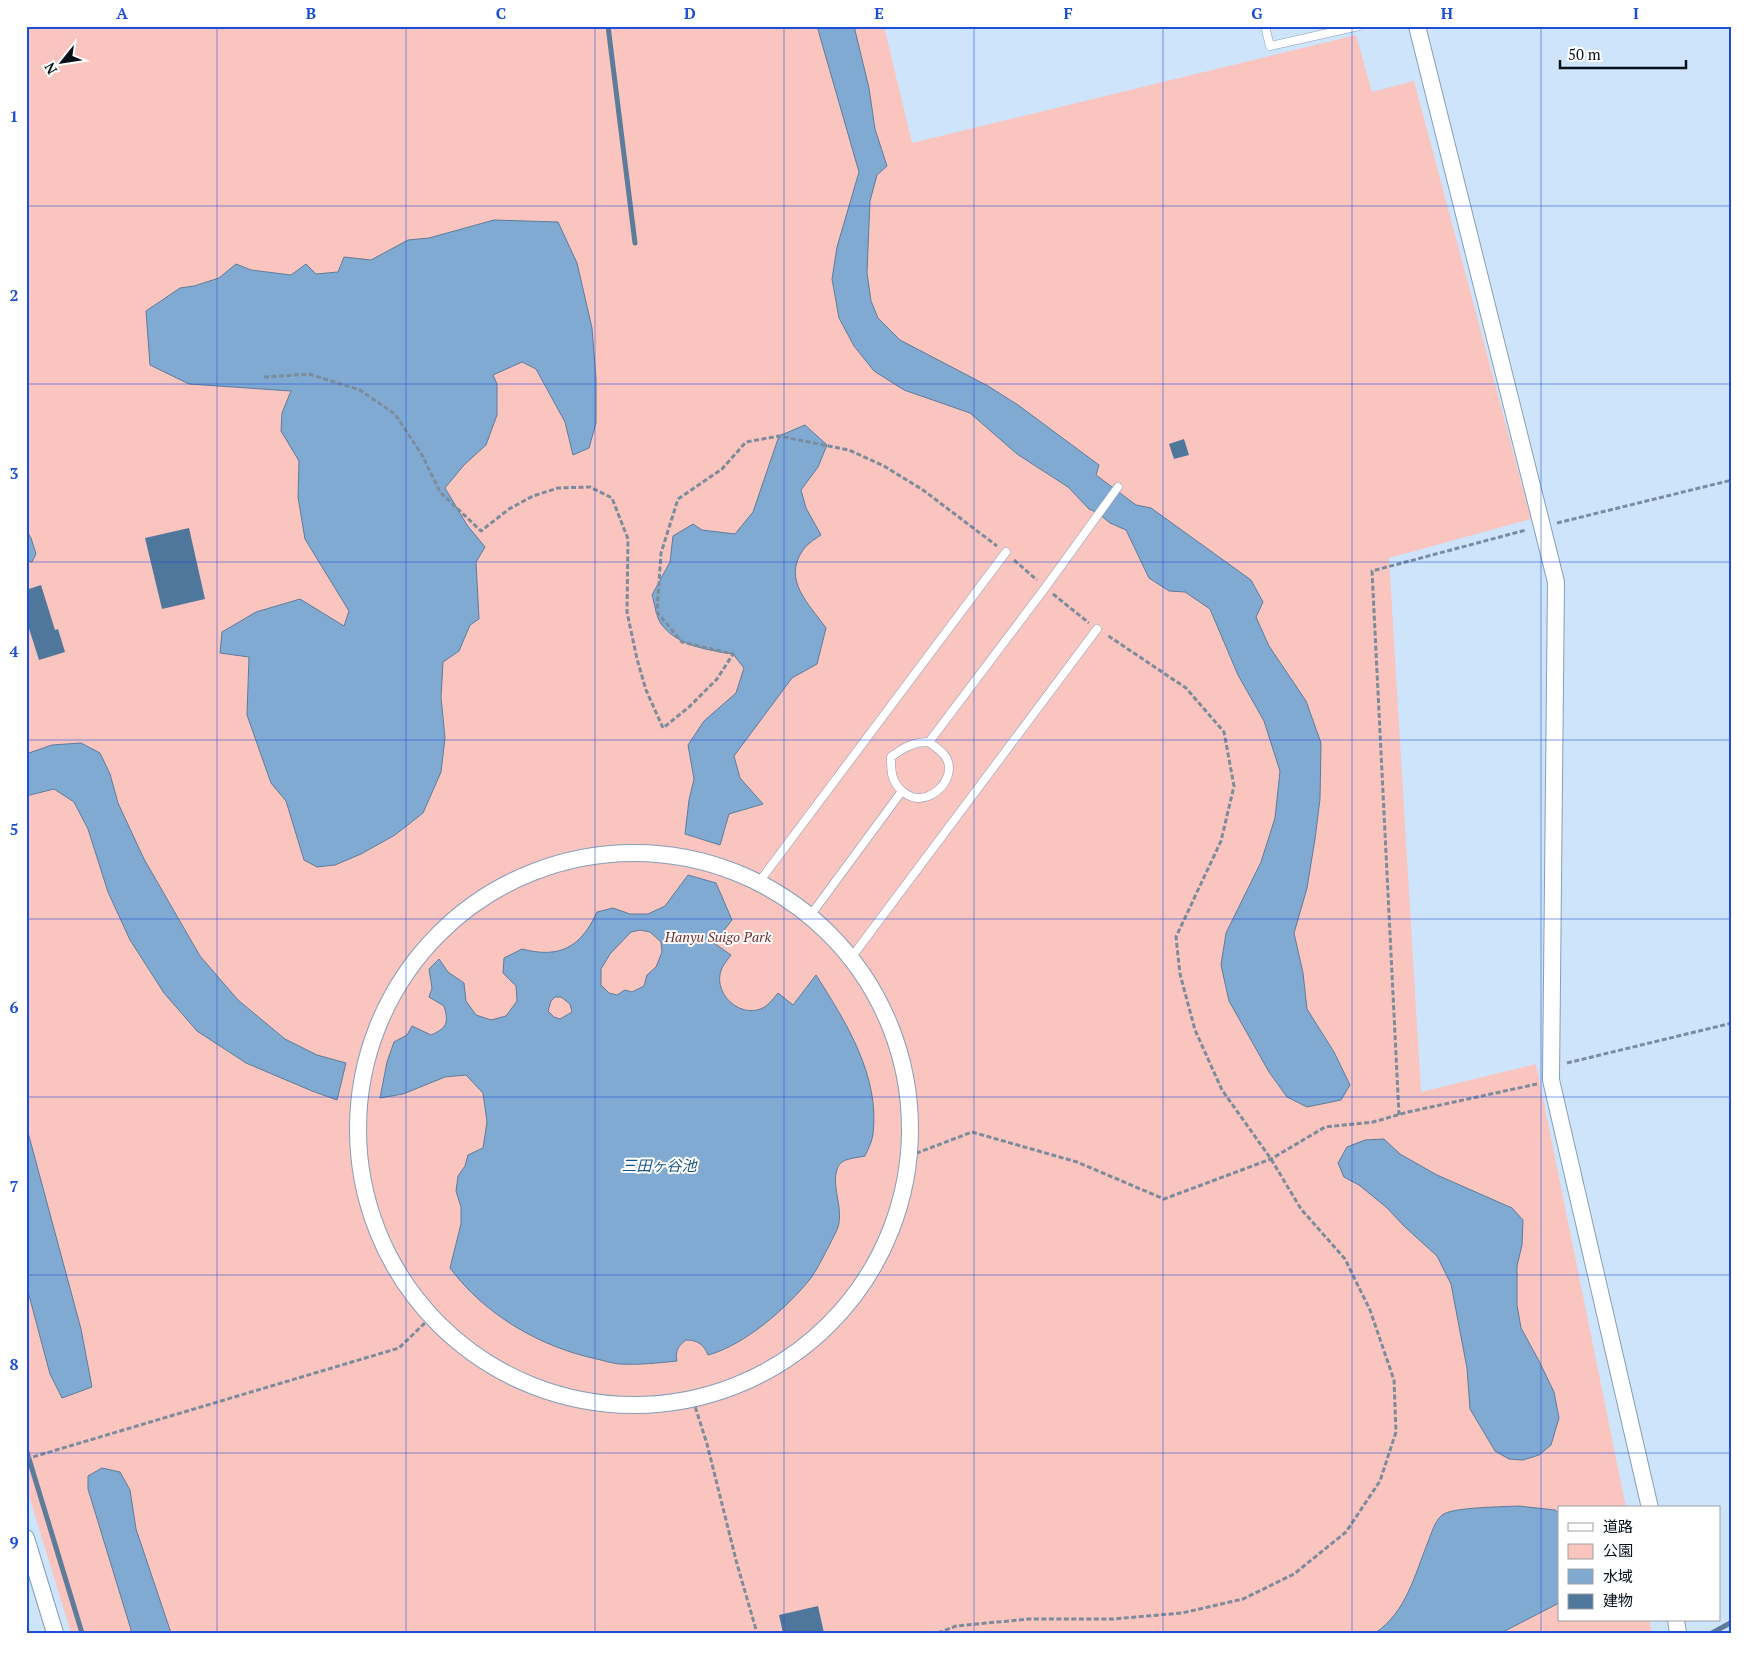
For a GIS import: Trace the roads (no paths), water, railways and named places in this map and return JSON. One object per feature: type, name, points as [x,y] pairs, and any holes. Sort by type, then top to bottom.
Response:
[{"type":"street","points":[[1417,26],[1556,582],[1551,1074],[1650,1506]]},
{"type":"street","points":[[644,852],[678,855],[719,866],[759,882],[810,916],[851,958],[874,993],[892,1031],[904,1072],[910,1114],[909,1156],[903,1194],[891,1231],[879,1258],[853,1299],[828,1328],[798,1353],[766,1373],[730,1389],[693,1400],[658,1405],[622,1406],[586,1402],[551,1394],[518,1380],[486,1363],[458,1342],[431,1317],[405,1283],[384,1246],[368,1206],[359,1155],[357,1121],[362,1078],[372,1037],[390,998],[413,961],[441,929],[474,902],[511,880],[551,864],[592,855],[644,852]]},
{"type":"street","points":[[26,1538],[55,1633]]},
{"type":"lane","points":[[1265,26],[1270,46],[1359,26]]},
{"type":"lane","points":[[930,742],[1046,588],[1118,487]]},
{"type":"lane","points":[[759,882],[1006,552]]},
{"type":"lane","points":[[851,958],[1097,629]]},
{"type":"lane","points":[[930,742],[945,755],[949,763],[948,777],[943,786],[922,798],[912,797],[902,791],[892,777],[891,757],[909,745],[930,742]]},
{"type":"lane","points":[[810,916],[902,791]]},
{"type":"water","points":[[817,26],[854,26],[869,88],[875,129],[887,166],[877,175],[870,201],[867,273],[871,301],[878,318],[900,340],[988,386],[1018,405],[1099,465],[1096,475],[1136,505],[1151,508],[1251,580],[1263,602],[1256,617],[1269,646],[1306,701],[1321,743],[1320,799],[1315,839],[1307,888],[1294,933],[1303,973],[1307,1009],[1334,1052],[1350,1085],[1341,1100],[1307,1107],[1287,1097],[1269,1072],[1229,1001],[1221,965],[1226,933],[1261,862],[1275,818],[1280,771],[1264,721],[1238,675],[1210,609],[1185,592],[1169,591],[1149,578],[1126,530],[1110,523],[1098,513],[1089,509],[1068,487],[1017,454],[970,413],[904,390],[874,371],[854,346],[839,318],[832,279],[837,247],[859,172]]},
{"type":"water","points":[[494,220],[558,222],[577,263],[592,328],[596,379],[596,423],[589,448],[573,455],[565,422],[536,369],[522,362],[493,375],[497,384],[497,415],[486,445],[464,465],[445,488],[467,525],[485,547],[476,562],[479,619],[470,625],[459,651],[443,662],[441,697],[445,738],[441,772],[423,813],[395,835],[361,854],[335,865],[317,867],[304,860],[286,801],[271,783],[247,715],[249,657],[220,653],[222,632],[256,612],[300,599],[344,626],[349,611],[305,539],[298,497],[299,461],[281,431],[282,413],[291,391],[189,384],[150,365],[146,311],[180,288],[194,286],[219,278],[236,264],[251,270],[291,275],[306,264],[316,274],[338,272],[344,257],[371,260],[408,240],[429,238]]},
{"type":"water","points":[[805,425],[827,445],[818,467],[801,490],[806,508],[821,535],[803,550],[797,561],[795,571],[800,591],[826,628],[817,664],[792,678],[734,756],[740,778],[763,804],[729,814],[720,845],[685,834],[689,800],[694,779],[688,745],[704,721],[736,693],[744,668],[733,654],[694,646],[676,638],[658,619],[652,595],[670,562],[673,536],[693,524],[702,530],[735,534],[753,512],[779,436]]},
{"type":"water","points":[[26,530],[31,538],[36,554],[32,562],[26,560]]},
{"type":"water","points":[[81,743],[100,753],[110,774],[118,803],[144,859],[200,956],[238,1000],[285,1039],[317,1055],[346,1063],[337,1100],[246,1063],[197,1031],[164,993],[130,940],[108,892],[88,829],[74,802],[54,789],[26,796],[26,754],[52,745]]},
{"type":"water","name":"三田ヶ谷池","points":[[688,875],[716,883],[732,920],[714,943],[731,955],[722,968],[720,985],[728,999],[741,1009],[749,1011],[761,1009],[778,993],[793,1005],[816,975],[849,1031],[866,1071],[874,1112],[873,1134],[865,1156],[846,1160],[838,1167],[835,1181],[839,1212],[837,1229],[811,1278],[778,1313],[736,1343],[708,1355],[705,1348],[700,1344],[686,1340],[678,1349],[676,1354],[677,1361],[619,1364],[576,1354],[515,1327],[480,1300],[450,1268],[461,1224],[461,1207],[456,1191],[458,1176],[465,1166],[468,1155],[483,1148],[487,1122],[483,1093],[466,1075],[445,1077],[403,1094],[380,1098],[387,1062],[394,1042],[407,1035],[412,1026],[431,1035],[440,1030],[445,1024],[444,1006],[429,997],[432,988],[429,969],[439,959],[448,972],[464,983],[466,1001],[476,1015],[491,1020],[506,1016],[517,1001],[516,986],[503,973],[504,958],[522,949],[548,952],[568,947],[584,934],[597,912],[613,908],[630,914],[648,914],[665,906]],"holes":[[[640,930],[650,932],[661,942],[662,952],[656,967],[647,975],[644,986],[632,992],[625,990],[617,995],[609,993],[601,985],[601,969],[610,954],[631,932]],[[555,997],[561,997],[570,1004],[572,1012],[560,1019],[554,1017],[548,1011],[551,1001]]]},
{"type":"water","points":[[26,1125],[81,1329],[92,1387],[62,1398],[50,1374],[26,1284]]},
{"type":"water","points":[[1384,1139],[1400,1154],[1437,1175],[1512,1208],[1523,1220],[1522,1245],[1517,1266],[1517,1305],[1521,1328],[1554,1392],[1559,1418],[1551,1445],[1539,1455],[1523,1460],[1509,1459],[1495,1451],[1470,1409],[1467,1368],[1451,1284],[1437,1256],[1386,1207],[1359,1185],[1344,1177],[1338,1163],[1347,1147],[1365,1140]]},
{"type":"water","points":[[102,1468],[120,1472],[130,1490],[136,1529],[171,1633],[132,1633],[88,1489],[88,1476]]},
{"type":"water","points":[[1518,1506],[1555,1510],[1558,1512],[1558,1604],[1501,1633],[1375,1633],[1386,1625],[1402,1604],[1414,1580],[1437,1521],[1442,1515],[1456,1510]]},
{"type":"waterway","points":[[608,26],[635,243]]},
{"type":"waterway","points":[[26,1449],[82,1633]]},
{"type":"waterway","points":[[1712,1633],[1732,1622]]},
{"type":"park label","name":"Hanyu Suigo Park","points":[[718,937]]}]
